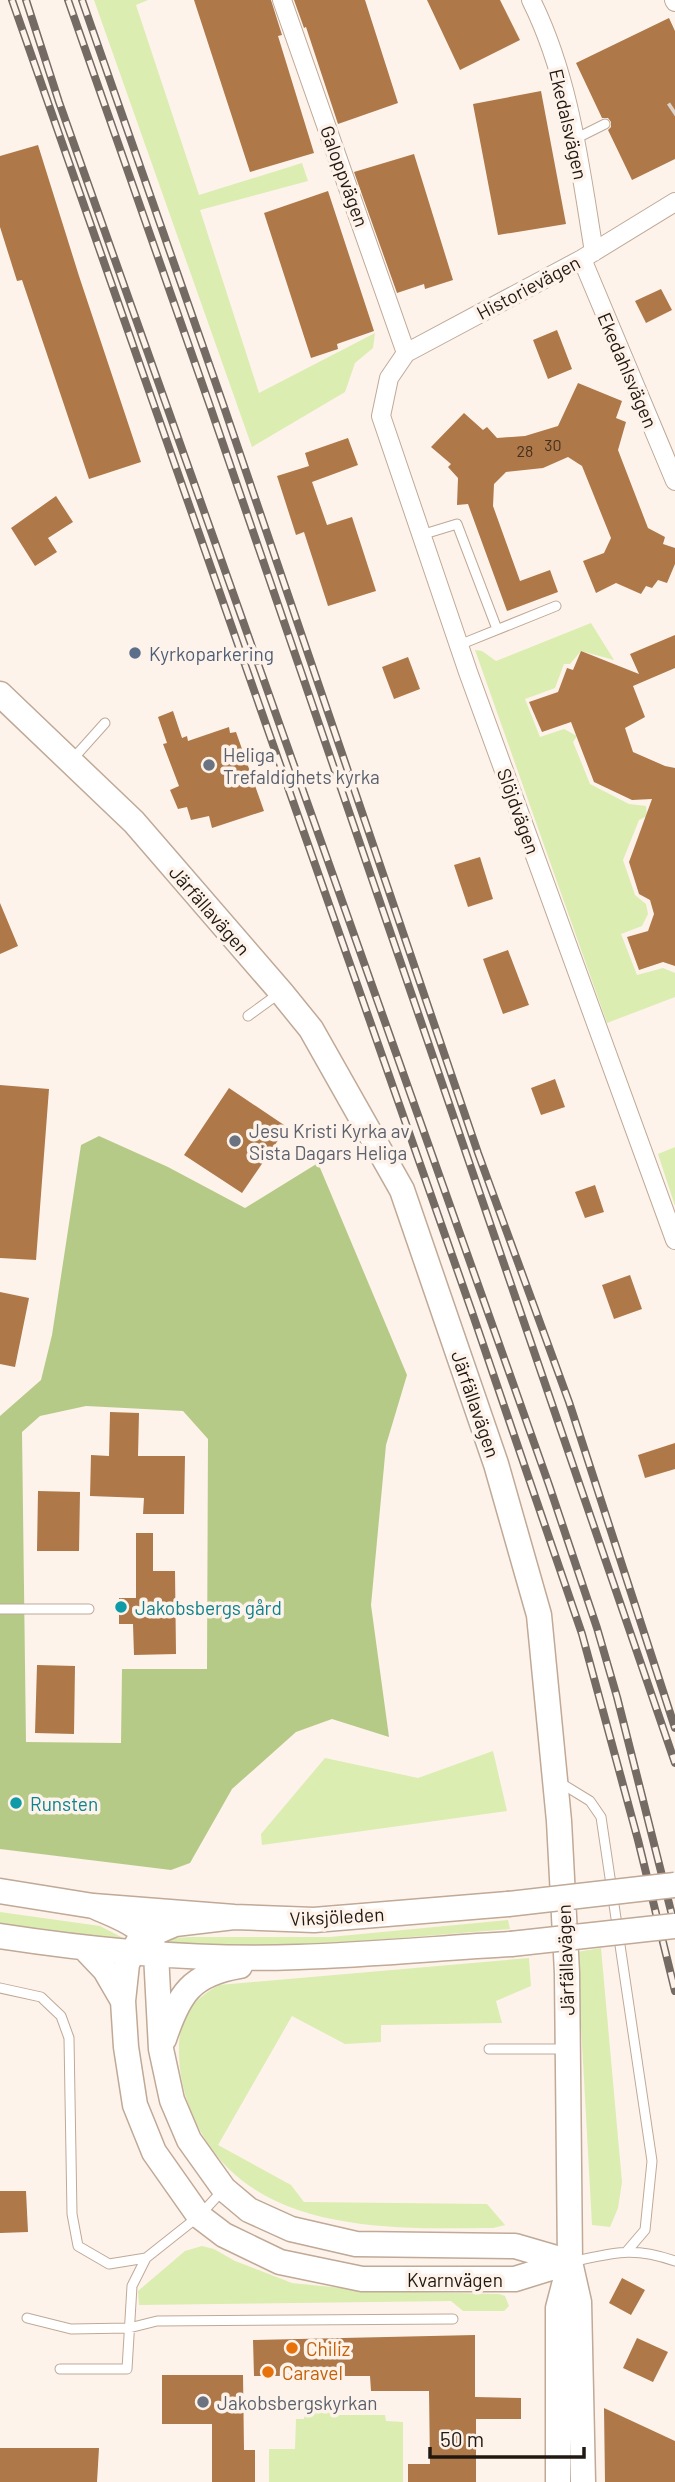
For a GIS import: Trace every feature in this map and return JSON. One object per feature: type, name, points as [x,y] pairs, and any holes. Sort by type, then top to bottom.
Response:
[{"type":"street","name":"Galoppvägen","points":[[282,0],[407,353]]},
{"type":"street","name":"Ekedalsvägen","points":[[531,0],[545,28],[575,139],[588,255]]},
{"type":"street","name":"Historievägen","points":[[389,378],[407,353],[588,255],[675,202]]},
{"type":"street","name":"Ekedahlsvägen","points":[[588,255],[675,481]]},
{"type":"street","name":"Slöjdvägen","points":[[389,378],[381,416],[459,645],[675,1240]]},
{"type":"street","name":"Järfällavägen","points":[[0,694],[134,822],[311,1029],[402,1190],[496,1464],[539,1615],[555,1779],[567,1973],[570,2262],[579,2302],[583,2482]]},
{"type":"street","name":"Viksjöleden","points":[[0,1891],[93,1906],[314,1920],[508,1904],[675,1885]]},
{"type":"street","points":[[93,1906],[130,1923],[145,1947],[174,1924],[234,1917]]},
{"type":"street","name":"Viksjöleden","points":[[0,1936],[85,1949],[145,1947],[203,1957],[297,1957],[511,1944],[675,1926]]},
{"type":"street","name":"Kvarnvägen","points":[[145,1947],[127,1964],[123,2001],[126,2047],[135,2105],[154,2152],[199,2216],[224,2235],[280,2262],[362,2279],[515,2279],[570,2262]]},
{"type":"street","name":"Kvarnvägen","points":[[145,1947],[172,2100],[188,2140],[224,2189],[249,2210],[290,2229],[356,2244],[515,2246],[570,2262]]},
{"type":"street","name":"Kvarnvägen","points":[[85,1949],[106,1970],[123,2001]]},
{"type":"street","points":[[161,2049],[174,2010],[197,1979],[223,1969],[297,1957]]},
{"type":"street","name":"Järfällavägen","points":[[558,2482],[558,2308],[570,2262]]},
{"type":"lane","points":[[575,139],[605,124]]},
{"type":"lane","points":[[421,536],[457,523],[497,629]]},
{"type":"lane","points":[[459,645],[556,606]]},
{"type":"lane","points":[[70,762],[105,723]]},
{"type":"lane","points":[[248,1016],[281,992]]},
{"type":"lane","points":[[0,1609],[89,1609]]},
{"type":"lane","points":[[555,1779],[590,1801],[601,1817],[652,2161],[645,2230],[627,2251]]},
{"type":"lane","points":[[0,1988],[41,1997],[61,2016],[69,2038],[72,2214],[78,2246],[109,2264],[146,2258]]},
{"type":"lane","points":[[489,2049],[568,2049]]},
{"type":"lane","points":[[60,2369],[127,2369],[132,2286],[146,2258],[199,2216],[224,2189]]},
{"type":"lane","points":[[570,2262],[627,2251],[653,2254],[675,2261]]},
{"type":"lane","points":[[27,2318],[71,2329],[129,2328],[157,2321],[453,2319]]},
{"type":"green space","points":[[94,0],[148,0],[136,5],[199,195],[302,163],[308,181],[200,210],[259,393],[375,333],[373,348],[355,363],[345,392],[252,447]]},
{"type":"green space","points":[[591,623],[614,660],[581,651],[570,664],[564,664],[555,688],[525,699],[540,737],[564,729],[577,736],[573,742],[590,784],[629,804],[646,806],[647,816],[639,820],[623,860],[635,895],[646,904],[648,914],[642,926],[621,934],[637,975],[663,968],[675,973],[675,997],[607,1023],[475,650],[482,651],[496,661]]},
{"type":"green space","points":[[99,1136],[168,1167],[245,1208],[318,1163],[407,1375],[386,1445],[371,1605],[389,1737],[332,1719],[296,1732],[232,1789],[190,1863],[171,1870],[0,1849],[0,1416],[41,1380],[52,1335],[81,1145]],"holes":[[[86,1406],[183,1411],[208,1439],[207,1669],[122,1669],[121,1743],[26,1742],[22,1432],[40,1416]]]},
{"type":"green space","points":[[675,1147],[675,1206],[658,1154]]},
{"type":"green space","points":[[493,1751],[507,1811],[262,1845],[261,1834],[325,1758],[418,1778]]},
{"type":"green space","points":[[0,1912],[100,1926],[123,1938],[92,1938],[0,1926]]},
{"type":"green space","points":[[508,1920],[510,1929],[314,1945],[198,1945],[169,1942],[172,1938],[192,1937],[330,1937]]},
{"type":"green space","points":[[601,1948],[622,2182],[618,2208],[610,2227],[592,2225],[577,1952]]},
{"type":"green space","points":[[529,1958],[531,1986],[496,2001],[502,2023],[381,2025],[381,2042],[345,2044],[292,2016],[218,2145],[291,2185],[304,2202],[487,2204],[505,2225],[493,2228],[415,2228],[375,2225],[334,2220],[296,2209],[261,2193],[230,2170],[196,2123],[181,2078],[179,2041],[189,2010],[219,1985]]},
{"type":"green space","points":[[202,2246],[292,2283],[371,2291],[499,2294],[505,2296],[509,2306],[504,2311],[463,2311],[451,2301],[139,2305],[138,2291],[185,2251]]},
{"type":"green space","points":[[305,2407],[332,2408],[332,2415],[385,2415],[386,2421],[403,2422],[403,2482],[269,2482],[269,2449],[295,2449],[296,2419],[304,2419]]},
{"type":"building","points":[[194,0],[271,0],[282,35],[278,36],[314,153],[250,172]]},
{"type":"building","points":[[294,0],[365,0],[398,103],[338,124],[306,27],[304,28]]},
{"type":"building","points":[[427,0],[500,0],[520,40],[460,70]]},
{"type":"building","points":[[669,18],[675,31],[675,159],[632,180],[608,130],[611,122],[608,118],[602,118],[576,63]]},
{"type":"building","points":[[541,91],[566,224],[498,235],[473,104]]},
{"type":"building","points":[[38,145],[141,462],[89,479],[22,280],[17,281],[0,227],[0,156]]},
{"type":"building","points":[[414,154],[453,280],[425,289],[424,284],[397,293],[354,172]]},
{"type":"building","points":[[328,191],[374,331],[337,344],[338,349],[311,358],[264,213]]},
{"type":"building","points":[[661,289],[672,310],[646,323],[635,301]]},
{"type":"building","points":[[557,330],[572,369],[548,379],[533,340]]},
{"type":"building","points":[[578,383],[622,401],[616,418],[626,422],[618,450],[648,528],[665,537],[663,544],[675,548],[675,564],[667,583],[658,580],[652,588],[646,586],[641,594],[616,583],[596,593],[583,561],[604,553],[611,538],[582,466],[568,457],[543,468],[506,472],[494,484],[493,506],[520,581],[550,570],[558,592],[507,611],[468,504],[457,505],[458,478],[448,467],[451,464],[431,447],[464,413],[483,430],[487,427],[497,438],[525,436],[558,426]]},
{"type":"building","points":[[348,438],[358,465],[312,482],[327,525],[352,517],[376,591],[328,606],[304,532],[296,535],[277,476],[309,466],[305,453]]},
{"type":"building","points":[[56,496],[73,522],[48,538],[57,552],[35,566],[11,528]]},
{"type":"building","points":[[675,635],[675,668],[633,686],[645,717],[625,728],[633,752],[675,768],[675,966],[663,962],[639,970],[627,937],[648,931],[654,914],[650,900],[639,894],[629,862],[652,799],[632,800],[594,782],[571,722],[542,732],[529,702],[558,692],[567,668],[573,670],[581,651],[639,674],[630,654]]},
{"type":"building","points":[[408,657],[420,689],[394,699],[382,667]]},
{"type":"building","name":"Heliga Trefaldighets kyrka","points":[[173,711],[182,738],[187,736],[188,741],[229,727],[230,733],[236,732],[264,811],[212,828],[209,816],[191,820],[187,807],[178,809],[170,790],[179,786],[163,744],[167,743],[158,717]]},
{"type":"building","points":[[480,857],[493,899],[468,907],[454,865]]},
{"type":"building","points":[[0,903],[18,946],[0,954]]},
{"type":"building","points":[[508,950],[529,1005],[503,1014],[483,959]]},
{"type":"building","points":[[555,1079],[565,1107],[541,1115],[531,1088]]},
{"type":"building","points":[[0,1085],[49,1089],[36,1260],[0,1258]]},
{"type":"building","name":"Jesu Kristi Kyrka av Sista Dagars Heliga","points":[[229,1088],[287,1127],[242,1193],[184,1155]]},
{"type":"building","points":[[595,1185],[604,1212],[585,1218],[575,1192]]},
{"type":"building","points":[[630,1275],[642,1309],[614,1319],[602,1285]]},
{"type":"building","points":[[0,1292],[29,1298],[15,1367],[0,1364]]},
{"type":"building","points":[[110,1412],[139,1413],[138,1456],[185,1456],[184,1514],[143,1514],[144,1498],[90,1496],[91,1455],[109,1456]]},
{"type":"building","points":[[675,1443],[675,1469],[645,1478],[638,1455]]},
{"type":"building","points":[[38,1491],[80,1492],[79,1551],[37,1551]]},
{"type":"building","points":[[136,1533],[153,1533],[153,1571],[175,1571],[176,1654],[134,1655],[133,1624],[119,1624],[119,1598],[136,1598]]},
{"type":"building","points":[[37,1665],[75,1666],[74,1734],[35,1733]]},
{"type":"building","points":[[0,2191],[26,2191],[28,2232],[0,2233]]},
{"type":"building","points":[[622,2278],[645,2290],[631,2315],[609,2303]]},
{"type":"building","points":[[475,2335],[475,2397],[521,2398],[521,2419],[476,2419],[476,2482],[408,2482],[408,2464],[430,2464],[429,2391],[371,2391],[370,2376],[254,2376],[253,2340]]},
{"type":"building","points":[[637,2338],[668,2352],[653,2382],[623,2368]]},
{"type":"building","name":"Jakobsbergskyrkan","points":[[162,2375],[243,2375],[244,2450],[255,2450],[255,2482],[212,2482],[212,2424],[162,2424]]},
{"type":"building","points":[[604,2408],[675,2441],[675,2482],[605,2482]]},
{"type":"building","points":[[0,2448],[99,2448],[97,2482],[0,2482]]},
{"type":"railway","points":[[12,0],[473,1315],[582,1634],[638,1840],[675,1991]]},
{"type":"railway","points":[[26,0],[59,102],[549,1485],[617,1697],[675,1927]]},
{"type":"railway","points":[[68,0],[675,1763]]},
{"type":"railway","points":[[82,0],[223,404],[478,1153],[569,1402],[675,1728]]},
{"type":"place","name":"Kyrkoparkering","points":[[135,653]]},
{"type":"place","name":"Heliga Trefaldighets kyrka","points":[[209,765]]},
{"type":"place","name":"Jesu Kristi Kyrka av Sista Dagars Heliga","points":[[235,1141]]},
{"type":"place","name":"Jakobsbergs gård","points":[[121,1607]]},
{"type":"place","name":"Runsten","points":[[16,1803]]},
{"type":"place","name":"Chiliz","points":[[292,2348]]},
{"type":"place","name":"Caravel","points":[[268,2372]]},
{"type":"place","name":"Jakobsbergskyrkan","points":[[203,2402]]}]
